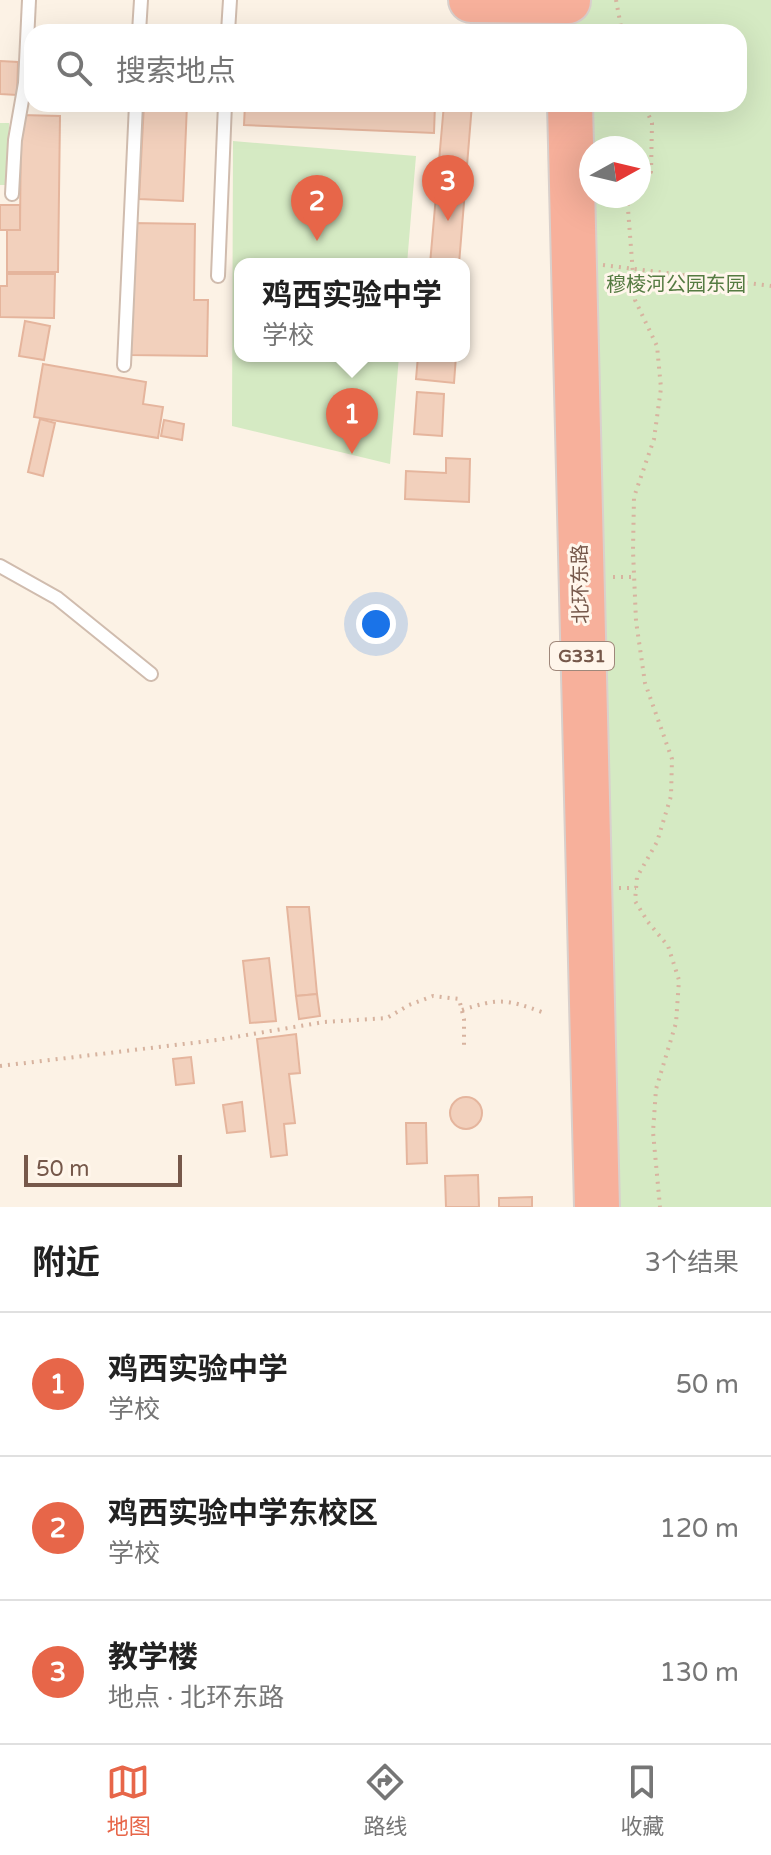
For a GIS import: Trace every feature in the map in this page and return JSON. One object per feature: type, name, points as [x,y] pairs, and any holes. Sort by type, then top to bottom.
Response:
[{"type":"highway","points":[[471,0],[568,0],[569,24]]},
{"type":"highway","points":[[542,0],[543,24]]},
{"type":"highway","name":"北环东路","points":[[544,112],[569,1207]]},
{"type":"highway","name":"北环东路","points":[[570,112],[597,1207]]},
{"type":"lane","points":[[28,24],[29,0]]},
{"type":"lane","points":[[140,24],[141,0]]},
{"type":"lane","points":[[228,24],[230,0]]},
{"type":"lane","points":[[12,194],[15,140],[24,89]]},
{"type":"lane","points":[[124,365],[136,112]]},
{"type":"lane","points":[[218,276],[225,112]]},
{"type":"lane","points":[[0,566],[57,598],[151,674]]},
{"type":"path","points":[[616,0],[620,24]]},
{"type":"path","points":[[647,112],[652,123],[651,172]]},
{"type":"path","points":[[628,208],[635,300],[657,346],[661,388],[654,439],[634,497],[636,621],[645,683],[672,759],[671,796],[657,842],[637,877],[635,901],[668,946],[679,980],[676,1023],[656,1089],[653,1132],[660,1207]]},
{"type":"path","points":[[573,261],[771,286]]},
{"type":"path","points":[[0,1066],[217,1040],[324,1022],[387,1018],[433,996],[459,999],[464,1046]]},
{"type":"path","points":[[462,1010],[490,1001],[510,1001],[542,1012]]},
{"type":"green space","name":"穆棱河公园东园","points":[[573,0],[771,0],[771,1207],[603,1207],[576,112],[747,112],[747,24],[574,24]]},
{"type":"green space","points":[[0,123],[9,123],[8,185],[0,185]]},
{"type":"green space","points":[[233,141],[416,156],[408,258],[234,258],[234,362],[398,362],[390,464],[232,426]]},
{"type":"building","points":[[0,61],[18,62],[17,95],[0,94]]},
{"type":"building","points":[[144,112],[187,112],[183,201],[139,199]]},
{"type":"building","points":[[245,112],[435,112],[434,133],[244,125]]},
{"type":"building","points":[[443,112],[471,112],[459,258],[431,258]]},
{"type":"building","points":[[21,115],[60,116],[58,272],[7,272],[7,230],[20,230]]},
{"type":"building","points":[[0,205],[20,205],[20,230],[0,230]]},
{"type":"building","points":[[132,223],[195,224],[194,300],[208,300],[207,356],[130,355]]},
{"type":"building","points":[[7,274],[55,274],[54,318],[0,317],[0,286],[7,286]]},
{"type":"building","points":[[25,321],[50,326],[44,360],[19,356]]},
{"type":"building","points":[[417,362],[456,362],[454,383],[416,379]]},
{"type":"building","points":[[43,364],[146,382],[143,404],[163,407],[158,438],[34,417]]},
{"type":"building","points":[[417,392],[444,394],[442,436],[414,434]]},
{"type":"building","points":[[40,419],[55,423],[43,476],[28,472]]},
{"type":"building","points":[[164,420],[184,424],[182,440],[161,436]]},
{"type":"building","points":[[446,458],[470,459],[469,502],[405,499],[406,471],[446,473]]},
{"type":"building","points":[[287,907],[309,907],[317,994],[296,996]]},
{"type":"building","points":[[269,958],[276,1021],[250,1023],[243,961]]},
{"type":"building","points":[[317,994],[320,1016],[299,1019],[296,996]]},
{"type":"building","points":[[296,1034],[300,1073],[289,1074],[295,1123],[284,1124],[287,1155],[271,1157],[257,1039]]},
{"type":"building","points":[[191,1057],[194,1083],[176,1085],[173,1059]]},
{"type":"building","points":[[466,1097],[477,1102],[482,1113],[477,1124],[466,1129],[455,1124],[450,1113],[455,1102]]},
{"type":"building","points":[[242,1102],[245,1131],[227,1133],[223,1105]]},
{"type":"building","points":[[406,1123],[426,1123],[427,1163],[407,1164]]},
{"type":"building","points":[[478,1175],[479,1207],[446,1207],[445,1176]]},
{"type":"building","points":[[532,1197],[532,1207],[499,1207],[499,1198]]},
{"type":"place","name":"教学楼","points":[[448,221]]},
{"type":"place","name":"鸡西实验中学东校区","points":[[317,241]]},
{"type":"place","name":"鸡西实验中学","points":[[352,454]]}]
